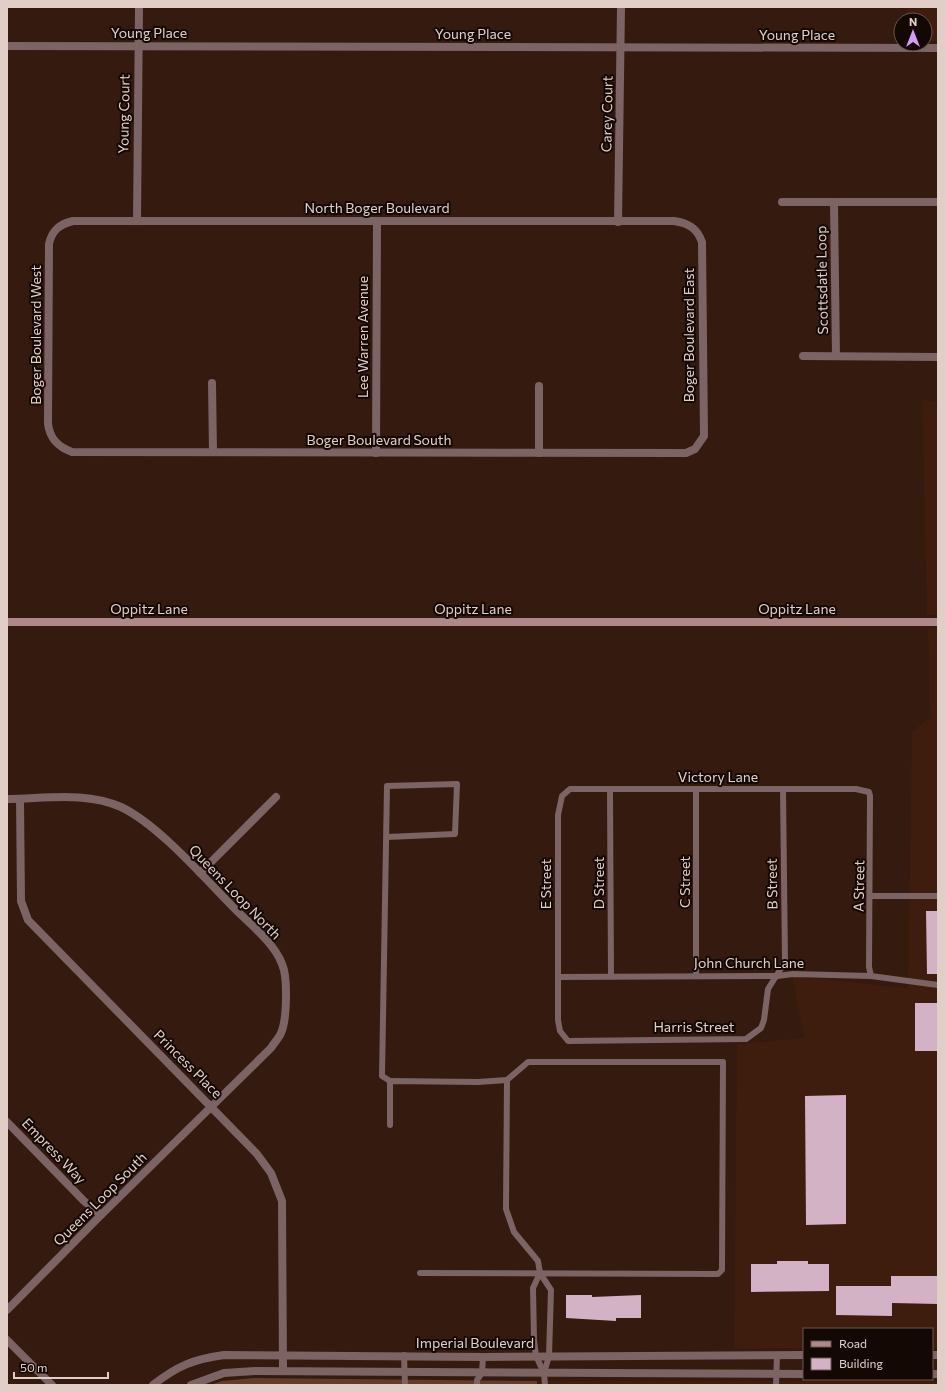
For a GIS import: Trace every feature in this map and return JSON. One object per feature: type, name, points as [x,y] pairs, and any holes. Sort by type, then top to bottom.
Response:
[{"type":"street","name":"Young Court","points":[[137,221],[139,7]]},
{"type":"street","name":"Carey Court","points":[[618,222],[621,7]]},
{"type":"street","name":"Young Place","points":[[7,46],[938,48]]},
{"type":"street","points":[[782,202],[938,202]]},
{"type":"street","name":"Scottsdatle Loop","points":[[834,203],[836,356]]},
{"type":"street","name":"North Boger Boulevard","points":[[59,226],[73,221],[674,221],[688,225],[695,229]]},
{"type":"street","name":"Lee Warren Avenue","points":[[376,453],[377,221]]},
{"type":"street","name":"Boger Boulevard West","points":[[57,444],[49,431],[48,424],[49,244],[50,237],[59,226]]},
{"type":"street","name":"Boger Boulevard East","points":[[695,229],[702,242],[702,414],[704,430],[700,443]]},
{"type":"street","points":[[802,356],[938,357]]},
{"type":"street","points":[[212,383],[213,452]]},
{"type":"street","points":[[539,453],[540,386]]},
{"type":"street","name":"Boger Boulevard South","points":[[57,444],[72,452],[686,453],[695,450],[700,443]]},
{"type":"street","name":"Oppitz Lane","points":[[7,622],[938,622]]},
{"type":"street","name":"Queens Loop North","points":[[7,799],[80,798],[102,801],[120,807],[155,830],[200,873],[276,953],[283,965],[285,976],[284,1020],[281,1033],[271,1048],[211,1106]]},
{"type":"street","points":[[200,873],[276,798]]},
{"type":"street","name":"Princess Place","points":[[20,799],[21,901],[23,911],[28,920],[265,1163],[278,1186],[282,1201],[283,1371]]},
{"type":"street","name":"Queens Loop South","points":[[7,1310],[211,1106]]},
{"type":"street","name":"Empress Way","points":[[7,1122],[84,1201],[101,1215]]},
{"type":"street","points":[[7,1340],[52,1385]]},
{"type":"street","name":"Imperial Boulevard","points":[[153,1385],[179,1367],[201,1358],[224,1355],[404,1355],[482,1357],[803,1355]]},
{"type":"street","name":"Imperial Boulevard","points":[[191,1385],[224,1373],[283,1371],[803,1374]]},
{"type":"lane","points":[[387,836],[455,834],[457,784],[387,786],[382,1076],[390,1081],[478,1082],[507,1080],[528,1062],[723,1062],[722,1270],[718,1274],[420,1273]]},
{"type":"lane","name":"Victory Lane","points":[[564,793],[570,789],[856,789],[868,792],[870,796]]},
{"type":"lane","name":"D Street","points":[[610,790],[611,975]]},
{"type":"lane","name":"C Street","points":[[696,790],[696,975]]},
{"type":"lane","name":"B Street","points":[[776,976],[784,962],[783,790]]},
{"type":"lane","name":"E Street","points":[[564,793],[558,815],[558,1020],[560,1031],[568,1041]]},
{"type":"lane","name":"A Street","points":[[870,796],[871,976]]},
{"type":"lane","points":[[870,896],[938,896]]},
{"type":"lane","name":"John Church Lane","points":[[559,977],[611,975],[776,976],[793,974],[871,976],[938,985]]},
{"type":"lane","name":"Harris Street","points":[[568,1041],[746,1039],[751,1037],[761,1028],[764,1020],[768,989],[776,976]]},
{"type":"lane","points":[[507,1080],[506,1209],[514,1232],[538,1261],[540,1273],[551,1290],[549,1356],[544,1373]]},
{"type":"lane","points":[[390,1081],[390,1125]]},
{"type":"lane","points":[[540,1273],[533,1288],[536,1356],[544,1373],[545,1385]]},
{"type":"lane","points":[[404,1355],[405,1385]]},
{"type":"lane","points":[[776,1385],[777,1356]]},
{"type":"lane","points":[[477,1385],[477,1380],[482,1373],[482,1357]]},
{"type":"shaded area","points":[[906,7],[938,7],[938,41],[933,41],[933,12],[906,12]]},
{"type":"shaded area","points":[[922,400],[938,402],[938,615],[927,615]]},
{"type":"shaded area","points":[[928,629],[938,629],[938,1348],[933,1348],[933,1328],[803,1328],[803,1348],[734,1349],[737,1044],[804,1038],[792,976],[908,988],[912,731],[930,718]]},
{"type":"shaded area","points":[[254,1378],[537,1381],[537,1385],[210,1385],[222,1381]]},
{"type":"shaded area","points":[[537,1381],[938,1381],[938,1385],[537,1385]]},
{"type":"building","points":[[926,911],[938,911],[938,974],[927,974]]},
{"type":"building","points":[[915,1003],[938,1003],[938,1051],[915,1051]]},
{"type":"building","points":[[846,1095],[846,1224],[806,1225],[805,1096]]},
{"type":"building","points":[[777,1261],[808,1261],[808,1264],[829,1264],[829,1291],[751,1292],[751,1264],[777,1264]]},
{"type":"building","points":[[891,1276],[938,1276],[938,1304],[892,1303],[892,1316],[836,1315],[836,1286],[891,1286]]},
{"type":"building","points":[[566,1295],[592,1295],[592,1297],[641,1295],[641,1318],[616,1318],[616,1321],[566,1318]]}]
